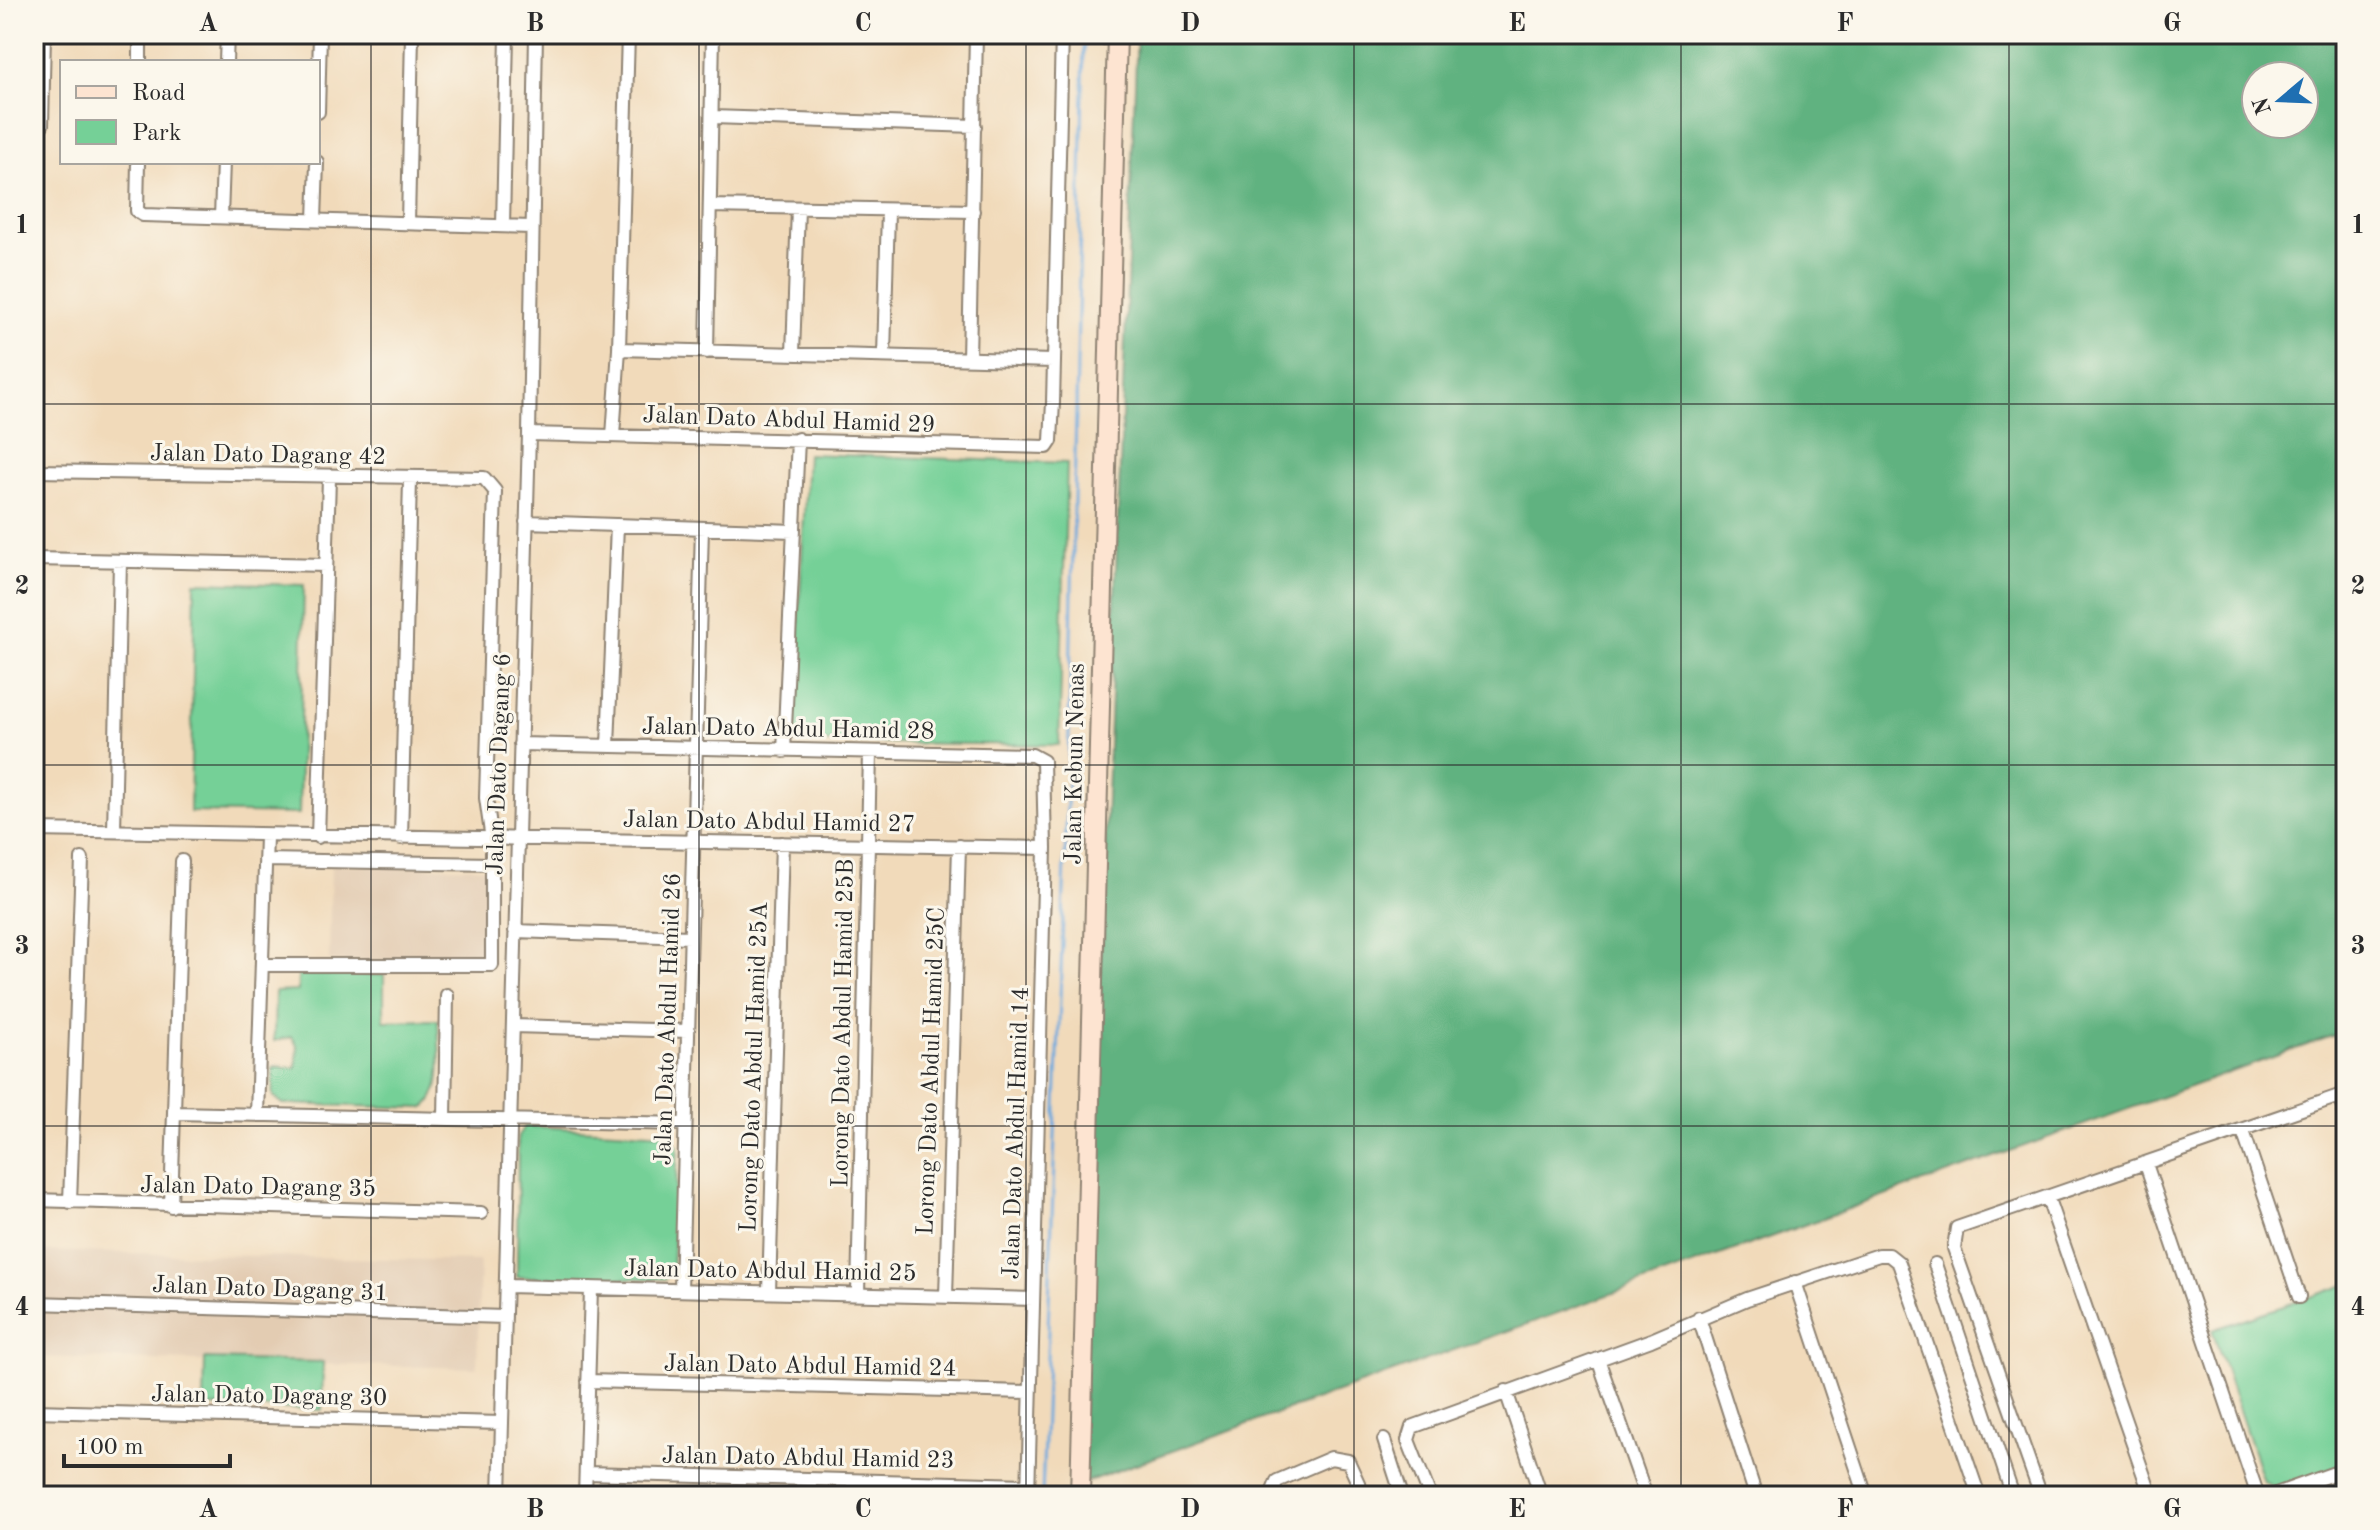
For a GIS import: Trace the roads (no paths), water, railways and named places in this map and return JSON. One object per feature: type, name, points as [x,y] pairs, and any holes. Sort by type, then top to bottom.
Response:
[{"type":"street","points":[[42,125],[44,34]]},
{"type":"street","points":[[140,34],[140,60]]},
{"type":"street","points":[[226,60],[227,34]]},
{"type":"street","points":[[319,60],[320,34]]},
{"type":"street","points":[[408,223],[412,34]]},
{"type":"street","points":[[503,226],[507,34]]},
{"type":"street","name":"Jalan Dato Dagang 6","points":[[500,1496],[529,434],[536,34]]},
{"type":"street","points":[[613,436],[619,349],[628,34]]},
{"type":"street","points":[[707,352],[713,34]]},
{"type":"street","points":[[909,34],[1117,36]]},
{"type":"street","points":[[969,358],[976,35]]},
{"type":"street","points":[[619,349],[1053,361],[1062,35]]},
{"type":"street","name":"Jalan Kebun Nenas","points":[[1080,1496],[1117,36]]},
{"type":"street","points":[[712,117],[975,126]]},
{"type":"street","points":[[138,164],[139,214],[531,227]]},
{"type":"street","points":[[221,217],[223,164]]},
{"type":"street","points":[[315,220],[317,164]]},
{"type":"street","points":[[710,206],[973,211]]},
{"type":"street","points":[[793,354],[798,208]]},
{"type":"street","points":[[884,356],[888,211]]},
{"type":"street","name":"Jalan Dato Abdul Hamid 29","points":[[529,434],[1047,447],[1051,441],[1053,361]]},
{"type":"street","points":[[784,751],[798,439]]},
{"type":"street","name":"Jalan Dato Dagang 42","points":[[34,471],[410,480],[484,478],[495,491],[486,798],[492,840]]},
{"type":"street","points":[[318,837],[329,478]]},
{"type":"street","points":[[401,838],[410,480]]},
{"type":"street","points":[[526,522],[794,531]]},
{"type":"street","points":[[608,746],[617,525]]},
{"type":"street","name":"Jalan Dato Abdul Hamid 26","points":[[681,1290],[702,528]]},
{"type":"street","points":[[34,559],[326,565]]},
{"type":"street","points":[[114,831],[120,561]]},
{"type":"street","name":"Jalan Dato Abdul Hamid 28","points":[[520,744],[1032,755],[1043,761],[1045,771]]},
{"type":"street","name":"Lorong Dato Abdul Hamid 25B","points":[[858,1294],[870,753]]},
{"type":"street","name":"Jalan Dato Abdul Hamid 14","points":[[1028,1490],[1045,771]]},
{"type":"street","name":"Jalan Dato Abdul Hamid 27","points":[[34,830],[1045,848]]},
{"type":"street","points":[[257,1115],[266,836]]},
{"type":"street","points":[[262,965],[492,965],[492,840]]},
{"type":"street","name":"Lorong Dato Abdul Hamid 25A","points":[[769,1292],[782,843]]},
{"type":"street","name":"Lorong Dato Abdul Hamid 25C","points":[[946,1297],[959,846]]},
{"type":"street","points":[[70,1202],[82,859]]},
{"type":"street","points":[[265,860],[492,864]]},
{"type":"street","points":[[171,1206],[182,861]]},
{"type":"street","points":[[515,931],[690,937]]},
{"type":"street","points":[[445,1119],[447,995]]},
{"type":"street","points":[[513,1026],[688,1031]]},
{"type":"street","points":[[2041,1496],[1954,1248],[1957,1228],[2339,1096],[2346,1117]]},
{"type":"street","points":[[174,1113],[685,1124]]},
{"type":"street","points":[[2243,1131],[2299,1297]]},
{"type":"street","points":[[2146,1164],[2258,1496]]},
{"type":"street","points":[[2048,1199],[2151,1496]]},
{"type":"street","name":"Jalan Dato Dagang 35","points":[[34,1200],[481,1213]]},
{"type":"street","points":[[1430,1496],[1408,1440],[1412,1427],[1795,1282],[1879,1255],[1889,1255],[1899,1263],[1979,1496]]},
{"type":"street","points":[[1935,1264],[2013,1496]]},
{"type":"street","points":[[1795,1282],[1866,1496]]},
{"type":"street","name":"Jalan Dato Abdul Hamid 25","points":[[506,1286],[1033,1299]]},
{"type":"street","points":[[585,1496],[591,1288]]},
{"type":"street","name":"Jalan Dato Dagang 31","points":[[34,1303],[505,1317]]},
{"type":"street","points":[[1699,1318],[1756,1496]]},
{"type":"street","points":[[1598,1359],[1646,1496]]},
{"type":"street","name":"Jalan Dato Abdul Hamid 24","points":[[588,1381],[1030,1392]]},
{"type":"street","points":[[1506,1391],[1541,1496]]},
{"type":"street","name":"Jalan Dato Dagang 30","points":[[34,1411],[502,1423]]},
{"type":"street","points":[[1384,1440],[1402,1496]]},
{"type":"street","points":[[1271,1496],[1277,1481],[1331,1458],[1348,1461],[1356,1472],[1364,1496]]},
{"type":"street","points":[[2270,1496],[2346,1469]]},
{"type":"street","name":"Jalan Dato Abdul Hamid 23","points":[[586,1473],[1028,1490]]},
{"type":"waterway","points":[[1042,1496],[1068,777],[1084,42]]}]
